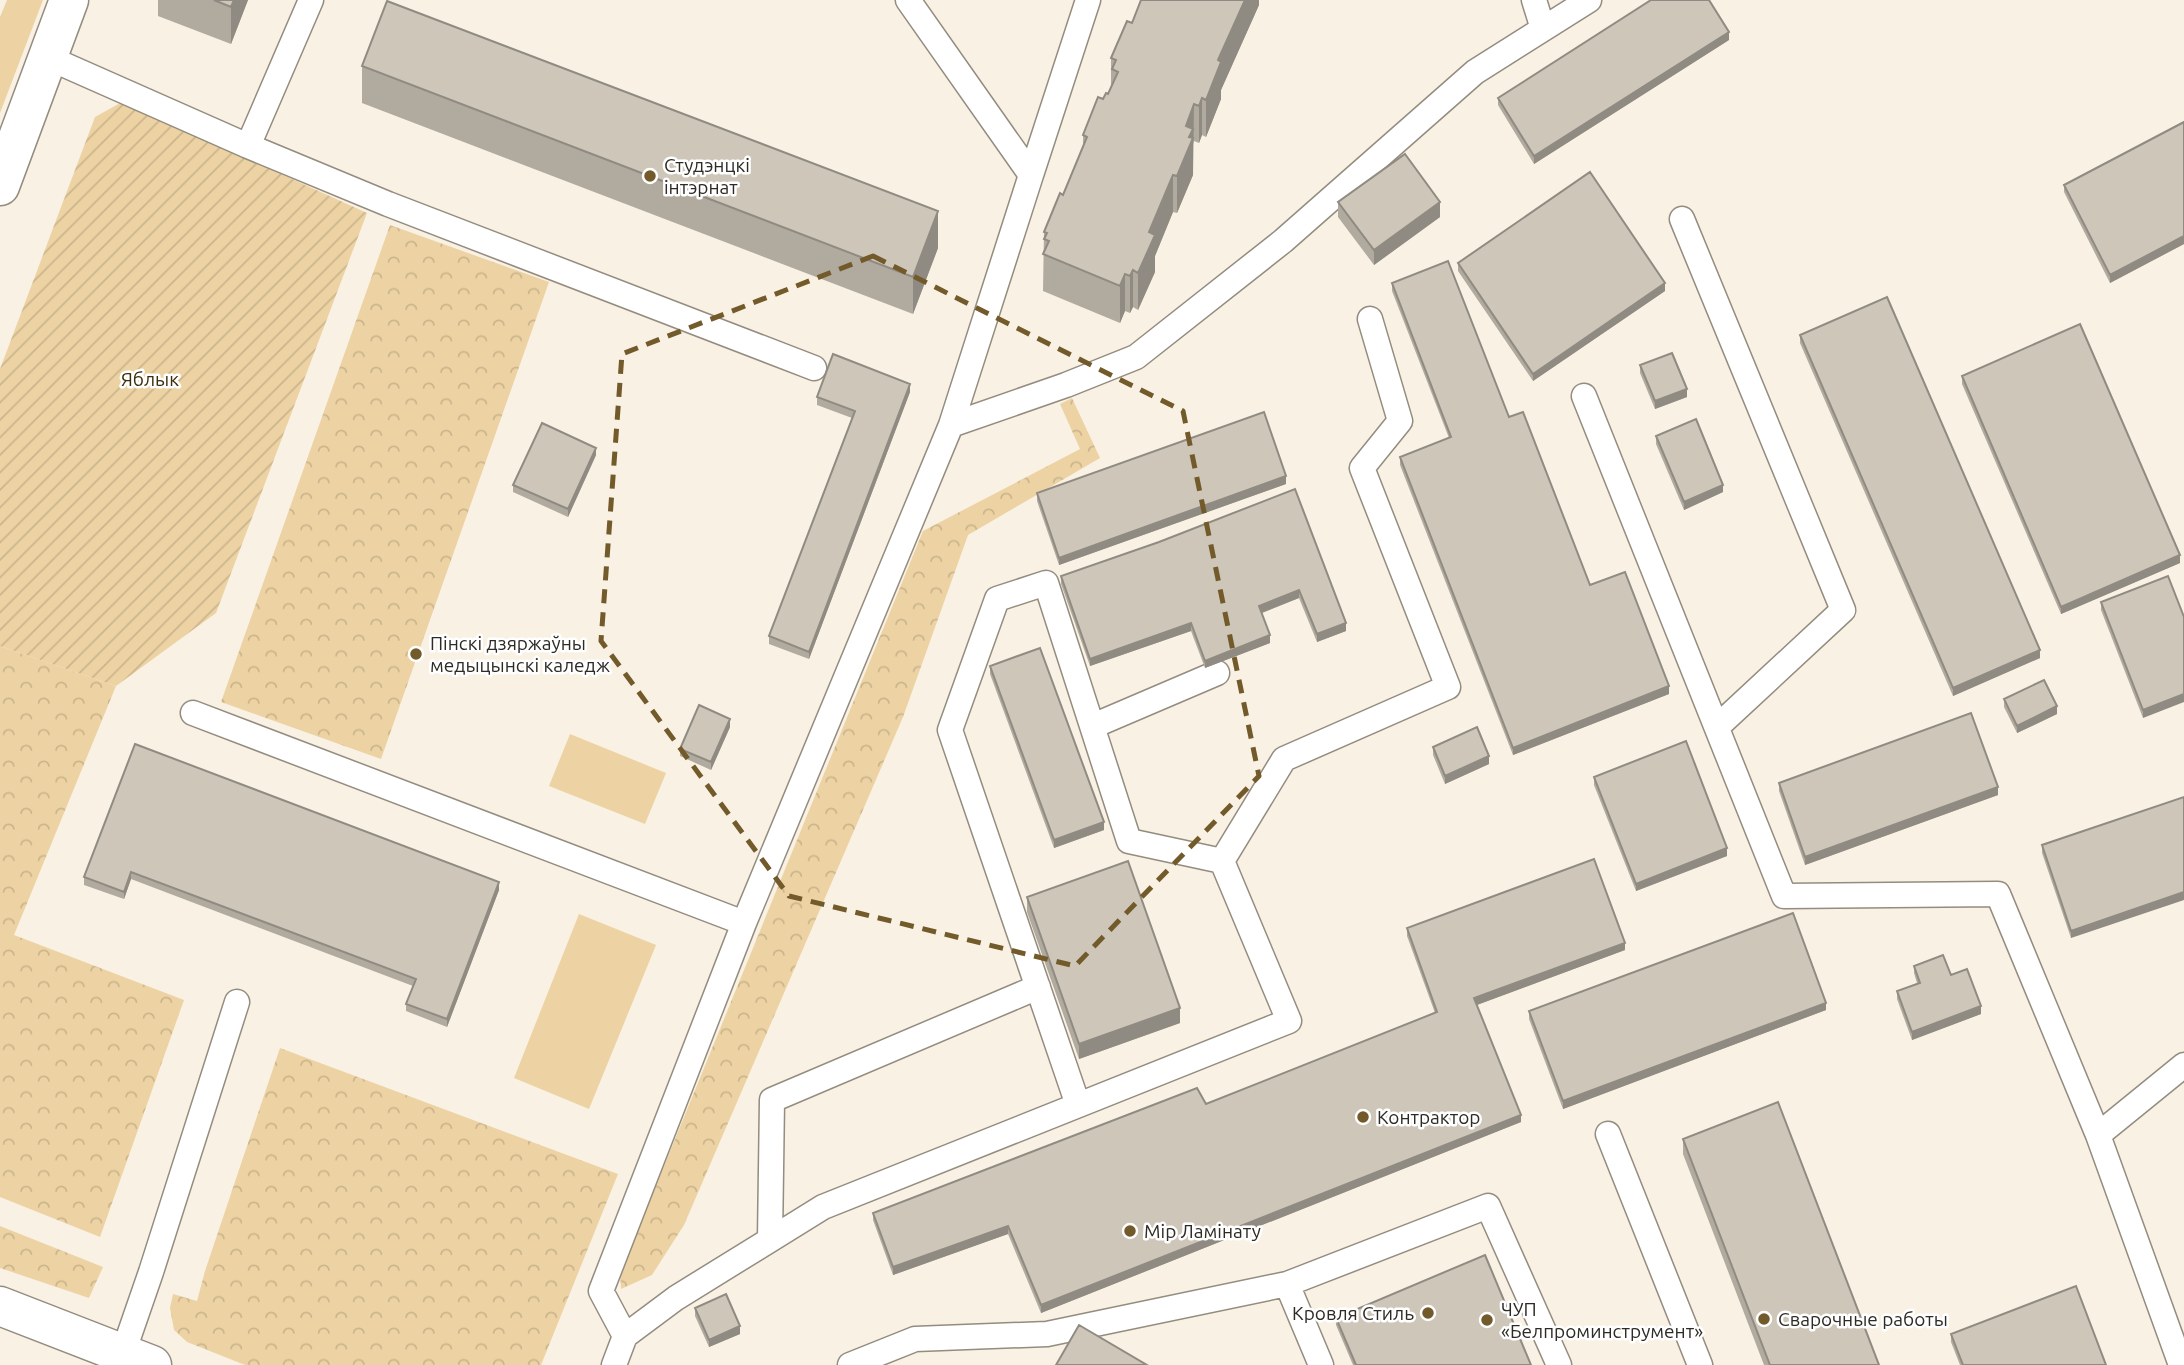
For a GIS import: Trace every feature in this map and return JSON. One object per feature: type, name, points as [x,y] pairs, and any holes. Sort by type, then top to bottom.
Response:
[{"type":"street","points":[[0,186],[69,0]]},
{"type":"street","points":[[0,1306],[137,1359]]},
{"type":"lane","points":[[248,146],[311,0]]},
{"type":"lane","points":[[908,0],[1031,175]]},
{"type":"lane","points":[[625,1336],[601,1291],[744,923],[951,425],[1088,0]]},
{"type":"lane","points":[[1534,0],[1543,29]]},
{"type":"lane","points":[[951,425],[1066,385],[1136,357],[1283,241],[1475,72],[1589,0]]},
{"type":"lane","points":[[49,58],[248,146],[413,214],[814,369]]},
{"type":"lane","points":[[1682,219],[1843,610],[1717,727]]},
{"type":"lane","points":[[1222,861],[1284,759],[1448,687],[1362,468],[1400,422],[1370,319]]},
{"type":"lane","points":[[1584,396],[1784,896],[1998,894],[2098,1135],[2180,1365]]},
{"type":"lane","points":[[1078,1105],[950,730],[997,599],[1046,583],[1129,841],[1222,861]]},
{"type":"lane","points":[[1093,726],[1217,673]]},
{"type":"lane","points":[[193,713],[744,923]]},
{"type":"lane","points":[[614,1365],[625,1336],[676,1298],[823,1206],[1289,1021],[1222,861]]},
{"type":"lane","points":[[770,1239],[772,1100],[1038,987]]},
{"type":"lane","points":[[137,1359],[155,1259],[237,1002]]},
{"type":"lane","points":[[2098,1135],[2184,1065]]},
{"type":"lane","points":[[1608,1134],[1700,1365]]},
{"type":"lane","points":[[850,1365],[915,1339],[1047,1334],[1287,1284],[1488,1206],[1559,1365]]},
{"type":"lane","points":[[1287,1284],[1321,1365]]},
{"type":"highlighted area","points":[[873,256],[1183,411],[1259,776],[1075,966],[789,896],[601,641],[622,354]]},
{"type":"green space","points":[[7,0],[43,0],[0,113],[0,17]]},
{"type":"green space","name":"Яблык","points":[[122,102],[367,213],[216,613],[116,686],[0,646],[0,369],[95,117]]},
{"type":"green space","points":[[390,225],[549,282],[381,759],[221,702]]},
{"type":"green space","points":[[1072,398],[1100,458],[968,535],[903,717],[684,1225],[652,1275],[621,1289],[620,1274],[923,531],[1080,449],[1060,404]]},
{"type":"green space","points":[[0,646],[116,686],[14,935],[184,1000],[100,1237],[0,1197]]},
{"type":"green space","points":[[570,734],[666,773],[645,824],[549,786]]},
{"type":"green space","points":[[579,914],[656,945],[589,1109],[514,1078]]},
{"type":"green space","points":[[280,1048],[618,1174],[541,1365],[245,1365],[187,1342],[174,1330],[170,1308],[173,1294],[197,1301]]},
{"type":"green space","points":[[0,1226],[103,1267],[89,1298],[0,1268]]},
{"type":"building","points":[[214,0],[234,0],[231,7]]},
{"type":"building","points":[[1141,0],[1245,0],[1218,60],[1221,62],[1206,100],[1202,98],[1199,106],[1194,104],[1186,126],[1193,129],[1189,137],[1193,138],[1177,176],[1173,175],[1149,232],[1155,235],[1138,273],[1133,270],[1130,276],[1125,274],[1120,286],[1043,254],[1049,241],[1044,239],[1047,233],[1044,232],[1087,137],[1083,135],[1098,97],[1103,99],[1106,93],[1108,94],[1118,72],[1112,69],[1116,60],[1111,58],[1127,21],[1132,23]]},
{"type":"building","points":[[1651,0],[1709,0],[1729,32],[1534,156],[1498,98]]},
{"type":"building","points":[[387,1],[938,211],[913,277],[362,66]]},
{"type":"building","points":[[2184,122],[2184,236],[2110,275],[2064,185]]},
{"type":"building","points":[[1405,154],[1440,202],[1374,250],[1338,202]]},
{"type":"building","points":[[1590,172],[1665,283],[1533,374],[1458,263]]},
{"type":"building","points":[[1448,261],[1509,417],[1523,412],[1590,585],[1625,572],[1669,686],[1513,748],[1400,457],[1451,437],[1392,283]]},
{"type":"building","points":[[1887,297],[2040,650],[1953,688],[1800,335]]},
{"type":"building","points":[[2080,324],[2180,555],[2061,607],[1962,376]]},
{"type":"building","points":[[1672,353],[1687,389],[1655,401],[1640,365]]},
{"type":"building","points":[[833,354],[910,384],[809,652],[769,636],[855,411],[817,397]]},
{"type":"building","points":[[1264,412],[1286,476],[1059,558],[1037,493]]},
{"type":"building","points":[[1696,419],[1723,485],[1684,502],[1656,436]]},
{"type":"building","points":[[542,423],[596,448],[568,509],[513,485]]},
{"type":"building","points":[[1295,489],[1346,623],[1317,634],[1299,590],[1259,606],[1270,635],[1205,661],[1191,623],[1090,659],[1061,576],[1159,542]]},
{"type":"building","points":[[2168,576],[2184,617],[2184,694],[2143,710],[2101,602]]},
{"type":"building","points":[[1040,648],[1104,822],[1054,840],[990,666]]},
{"type":"building","points":[[2044,680],[2057,706],[2017,726],[2004,699]]},
{"type":"building","points":[[699,705],[730,719],[711,762],[680,749]]},
{"type":"building","points":[[1971,713],[1998,787],[1805,857],[1779,783]]},
{"type":"building","points":[[1477,727],[1489,756],[1445,776],[1433,747]]},
{"type":"building","points":[[1686,741],[1727,848],[1636,884],[1594,777]]},
{"type":"building","points":[[135,744],[499,882],[447,1019],[406,1004],[416,979],[131,872],[124,892],[84,877]]},
{"type":"building","points":[[2184,797],[2184,892],[2071,931],[2042,845]]},
{"type":"building","points":[[1594,859],[1625,943],[1474,998],[1521,1115],[1041,1305],[1008,1226],[893,1267],[873,1213],[1197,1088],[1206,1104],[1437,1012],[1407,928]]},
{"type":"building","points":[[1128,861],[1180,1008],[1079,1044],[1027,897]]},
{"type":"building","points":[[1793,913],[1826,1003],[1563,1101],[1529,1011]]},
{"type":"building","points":[[1943,955],[1951,975],[1967,969],[1981,1006],[1912,1032],[1897,991],[1920,983],[1914,966]]},
{"type":"building","points":[[1778,1102],[1879,1365],[1770,1365],[1683,1139]]},
{"type":"building","points":[[1485,1255],[1531,1365],[1356,1365],[1336,1318]]},
{"type":"building","points":[[2076,1286],[2106,1365],[1963,1365],[1951,1334]]},
{"type":"building","points":[[726,1294],[740,1326],[709,1340],[695,1308]]},
{"type":"building","points":[[1079,1325],[1147,1365],[1056,1365]]},
{"type":"place","name":"Студэнцкі інтэрнат","points":[[650,176]]},
{"type":"place","name":"Пінскі дзяржаўны медыцынскі каледж","points":[[416,654]]},
{"type":"place","name":"Контрактор","points":[[1363,1117]]},
{"type":"place","name":"Мір Ламінату","points":[[1130,1231]]},
{"type":"place","name":"Кровля Стиль","points":[[1428,1313]]},
{"type":"place","name":"Сварочные работы","points":[[1764,1319]]},
{"type":"place","name":"ЧУП «Белпроминструмент»","points":[[1487,1320]]}]
